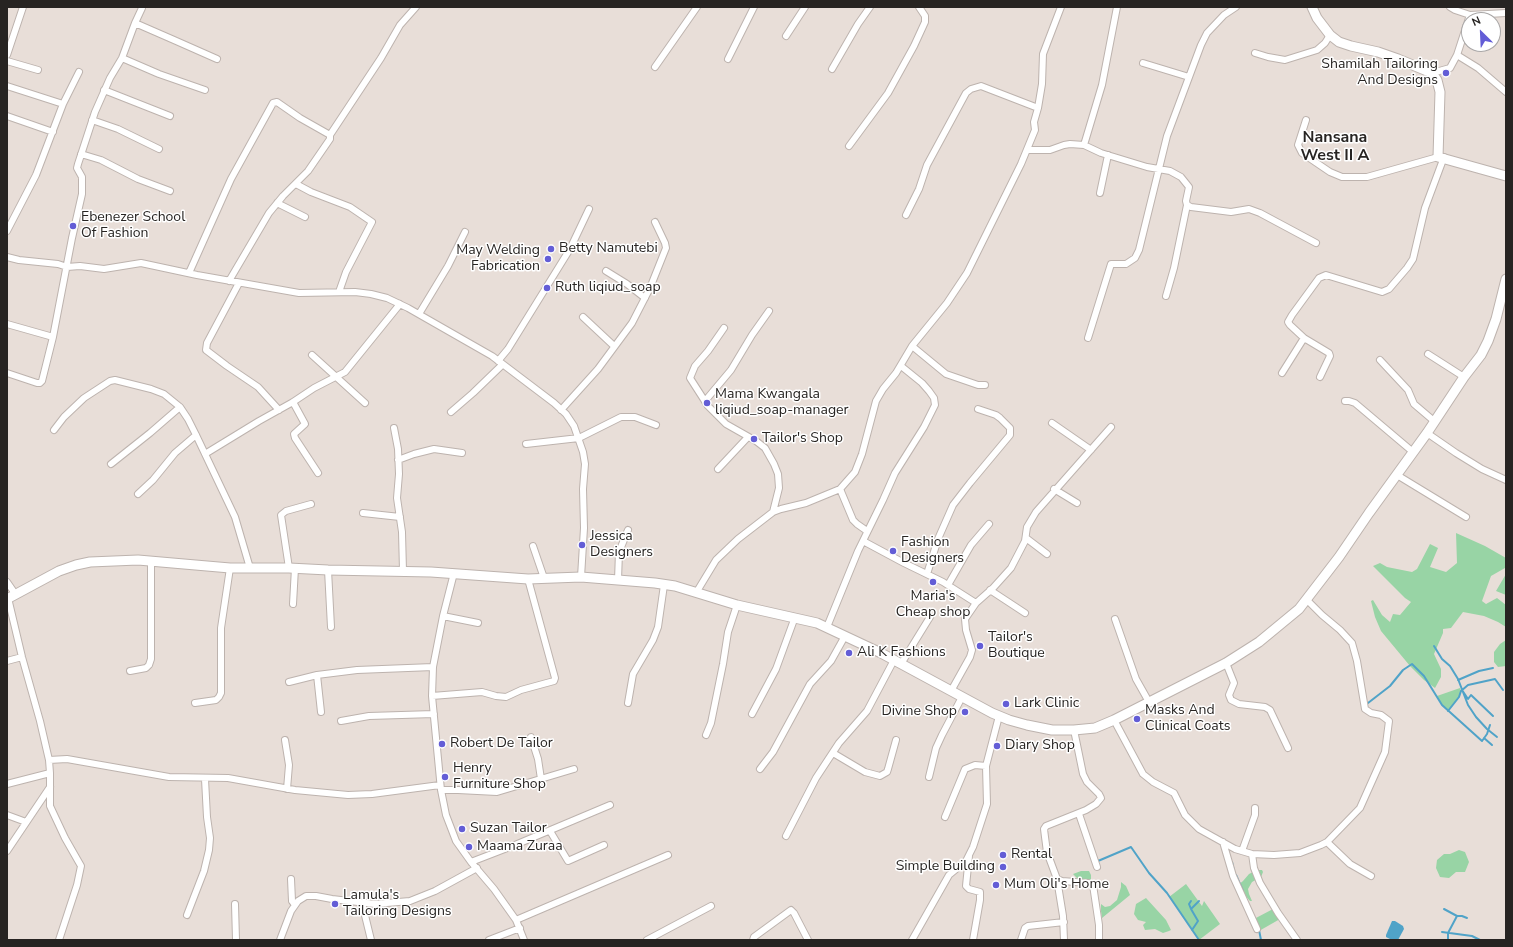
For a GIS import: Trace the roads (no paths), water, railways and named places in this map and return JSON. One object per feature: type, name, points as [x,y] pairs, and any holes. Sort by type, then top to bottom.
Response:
[{"type":"street","points":[[7,55],[23,7]]},
{"type":"street","points":[[229,281],[268,213],[315,162],[330,139],[330,135],[381,58],[400,25],[416,7]]},
{"type":"street","points":[[656,68],[697,7]]},
{"type":"street","points":[[728,59],[754,7]]},
{"type":"street","points":[[786,36],[805,7]]},
{"type":"street","points":[[832,69],[858,24],[870,7]]},
{"type":"street","points":[[849,146],[888,93],[914,46],[925,22],[925,16],[919,7]]},
{"type":"street","points":[[696,593],[716,560],[738,539],[773,512],[806,503],[840,489],[855,472],[862,454],[876,401],[883,389],[901,366],[912,346],[947,302],[970,269],[1027,150],[1035,130],[1034,122],[1042,84],[1043,54],[1061,7]]},
{"type":"street","points":[[1084,145],[1102,85],[1117,7]]},
{"type":"street","points":[[1088,338],[1112,264],[1126,264],[1134,258],[1139,250],[1158,168],[1201,44],[1207,33],[1224,15],[1236,7]]},
{"type":"street","points":[[1312,7],[1317,18],[1330,35],[1339,42],[1378,52],[1432,73],[1437,80],[1440,92],[1441,157],[1425,208],[1415,254],[1407,268],[1389,289],[1384,292],[1326,275],[1319,278],[1288,322],[1304,338],[1329,353],[1330,356],[1320,377]]},
{"type":"street","points":[[1450,7],[1462,12]]},
{"type":"street","points":[[7,373],[40,383],[42,381],[53,337],[82,194],[82,177],[77,168],[92,120],[104,90],[122,58],[142,8]]},
{"type":"street","points":[[135,24],[217,59]]},
{"type":"street","points":[[1255,53],[1268,58],[1285,60],[1317,50],[1325,43],[1330,35]]},
{"type":"street","points":[[1432,73],[1450,68],[1457,55],[1461,43]]},
{"type":"street","points":[[1457,55],[1478,68],[1506,92]]},
{"type":"street","points":[[122,58],[159,74],[205,90]]},
{"type":"street","points":[[7,61],[38,70]]},
{"type":"street","points":[[1143,63],[1189,77]]},
{"type":"street","points":[[7,231],[36,175],[63,104],[79,72]]},
{"type":"street","points":[[7,86],[63,104]]},
{"type":"street","points":[[906,215],[919,189],[927,165],[966,93],[971,89],[981,86],[1038,108]]},
{"type":"street","points":[[104,90],[170,116]]},
{"type":"street","points":[[189,273],[231,179],[272,103],[277,102],[300,118],[330,135]]},
{"type":"street","points":[[7,116],[53,132]]},
{"type":"street","points":[[92,120],[118,129],[159,149]]},
{"type":"street","points":[[1306,120],[1298,145],[1302,153],[1330,172],[1342,177],[1368,177],[1441,157],[1506,176]]},
{"type":"street","points":[[1027,150],[1050,150],[1064,145],[1084,145],[1108,155],[1147,167],[1170,171],[1181,177],[1187,183],[1189,187],[1187,192],[1187,205],[1174,268],[1166,296]]},
{"type":"street","points":[[81,154],[101,160],[138,178],[170,191]]},
{"type":"street","points":[[1100,193],[1108,155]]},
{"type":"street","points":[[296,184],[311,192],[350,207],[372,222],[346,272],[339,292]]},
{"type":"street","points":[[277,202],[305,217]]},
{"type":"street","points":[[1187,205],[1199,209],[1226,212],[1249,209],[1253,210],[1316,242]]},
{"type":"street","points":[[451,412],[477,389],[500,363],[570,249],[590,209]]},
{"type":"street","points":[[561,410],[598,369],[632,323],[645,298],[666,248],[655,222]]},
{"type":"street","points":[[419,314],[448,266],[465,232]]},
{"type":"street","points":[[7,257],[19,260],[58,264],[67,267],[80,266],[104,269],[141,263],[239,283],[306,294],[339,292],[371,294],[400,304],[473,344],[554,403],[574,426],[579,438],[584,464],[584,535],[581,577]]},
{"type":"street","points":[[606,271],[627,284],[645,298]]},
{"type":"street","points":[[10,597],[59,571],[76,565],[90,562],[151,560],[230,568],[403,571],[454,573],[528,579],[581,577],[664,584],[737,605],[817,623],[898,662],[998,716],[1035,727],[1052,730],[1095,728],[1114,720],[1226,663],[1263,639],[1288,619],[1307,600],[1481,355],[1496,319],[1506,279]]},
{"type":"street","points":[[239,283],[207,343],[206,350],[258,387],[279,410]]},
{"type":"street","points":[[205,454],[334,376],[345,372],[400,304]]},
{"type":"street","points":[[705,401],[731,370],[769,311]]},
{"type":"street","points":[[582,317],[614,346]]},
{"type":"street","points":[[7,324],[53,337]]},
{"type":"street","points":[[724,328],[695,366],[690,375],[692,382],[705,401],[726,424],[765,448],[778,474],[779,488],[773,512]]},
{"type":"street","points":[[1282,373],[1304,338]]},
{"type":"street","points":[[912,346],[946,374],[978,385],[985,385]]},
{"type":"street","points":[[1428,354],[1464,377]]},
{"type":"street","points":[[312,355],[365,403]]},
{"type":"street","points":[[1380,360],[1408,390],[1414,404],[1434,420]]},
{"type":"street","points":[[827,627],[863,541],[895,473],[924,427],[934,405],[934,398],[929,391],[922,383],[901,366]]},
{"type":"street","points":[[54,430],[64,417],[84,398],[105,383],[115,380],[151,389],[164,394],[180,407],[196,435],[235,517],[250,568]]},
{"type":"street","points":[[1345,401],[1355,404],[1413,452]]},
{"type":"street","points":[[293,402],[305,424],[294,434],[295,438],[318,473]]},
{"type":"street","points":[[111,464],[180,407]]},
{"type":"street","points":[[927,574],[938,539],[954,505],[970,483],[1010,435],[1010,428],[1000,418],[996,415],[978,409]]},
{"type":"street","points":[[526,444],[579,438],[621,417],[635,417],[656,425]]},
{"type":"street","points":[[1052,423],[1091,450]]},
{"type":"street","points":[[951,691],[970,657],[972,650],[966,630],[965,619],[976,603],[1010,568],[1026,538],[1026,530],[1030,520],[1054,489],[1091,450],[1111,426]]},
{"type":"street","points":[[394,428],[397,442],[397,498],[402,532],[403,571]]},
{"type":"street","points":[[1427,432],[1456,453],[1482,469],[1506,480]]},
{"type":"street","points":[[138,494],[153,480],[175,453],[196,435]]},
{"type":"street","points":[[718,468],[748,437]]},
{"type":"street","points":[[398,460],[434,449],[462,453]]},
{"type":"street","points":[[1397,475],[1466,517]]},
{"type":"street","points":[[840,489],[853,520],[856,524],[868,531]]},
{"type":"street","points":[[1054,489],[1077,503]]},
{"type":"street","points":[[293,604],[292,568],[281,516],[286,511],[311,504]]},
{"type":"street","points":[[363,513],[400,517]]},
{"type":"street","points":[[948,585],[971,545],[989,524]]},
{"type":"street","points":[[618,580],[620,552],[628,530]]},
{"type":"street","points":[[1026,538],[1047,554]]},
{"type":"street","points":[[863,541],[904,564],[948,585],[976,603]]},
{"type":"street","points":[[533,546],[544,578]]},
{"type":"street","points":[[130,671],[146,668],[151,659],[151,560]]},
{"type":"street","points":[[195,703],[216,700],[221,693],[221,628],[230,568]]},
{"type":"street","points":[[328,570],[331,627]]},
{"type":"street","points":[[454,573],[443,616],[433,667],[432,696],[441,787],[446,815],[456,841],[471,862],[494,889],[516,920],[524,940]]},
{"type":"street","points":[[432,696],[482,692],[506,697],[521,690],[554,681],[555,678],[528,579]]},
{"type":"street","points":[[7,582],[22,657],[49,760],[51,811],[81,866],[77,886],[59,940]]},
{"type":"street","points":[[628,703],[633,674],[653,640],[658,627],[664,584]]},
{"type":"street","points":[[990,590],[1025,613]]},
{"type":"street","points":[[1114,720],[1145,777],[1171,791],[1188,819],[1199,829],[1242,851],[1252,854],[1274,855],[1300,853],[1314,849],[1326,842],[1360,808],[1385,752],[1389,721],[1365,709],[1357,661],[1352,643],[1307,600]]},
{"type":"street","points":[[706,735],[711,723],[728,632],[737,605]]},
{"type":"street","points":[[443,616],[478,623]]},
{"type":"street","points":[[752,714],[776,669],[795,617]]},
{"type":"street","points":[[786,836],[816,778],[846,735],[866,711],[930,617]]},
{"type":"street","points":[[1115,619],[1136,678],[1149,702]]},
{"type":"street","points":[[760,768],[773,752],[810,684],[831,661],[845,636]]},
{"type":"street","points":[[7,661],[22,657]]},
{"type":"street","points":[[1226,663],[1234,683],[1229,695],[1231,700],[1239,704],[1265,707],[1270,710],[1288,748]]},
{"type":"street","points":[[289,682],[317,675],[357,670],[433,667]]},
{"type":"street","points":[[317,675],[321,712]]},
{"type":"street","points":[[929,777],[936,748],[962,697]]},
{"type":"street","points":[[341,721],[369,716],[434,714]]},
{"type":"street","points":[[973,940],[980,892],[969,889],[966,886],[969,856],[987,804],[986,766],[998,716]]},
{"type":"street","points":[[1064,940],[1064,922],[1057,879],[1048,852],[1044,829],[1050,824],[1078,814],[1096,804],[1100,798],[1099,794],[1083,774],[1074,730]]},
{"type":"street","points":[[531,737],[538,759],[541,779]]},
{"type":"street","points":[[285,740],[289,765],[287,789]]},
{"type":"street","points":[[833,753],[865,772],[880,776],[887,772],[896,740]]},
{"type":"street","points":[[49,760],[67,759],[169,777],[205,779],[228,778],[287,789],[359,794],[441,787],[458,790],[497,792],[574,769]]},
{"type":"street","points":[[945,817],[966,769],[975,765],[986,766]]},
{"type":"street","points":[[7,784],[50,772]]},
{"type":"street","points":[[187,915],[204,870],[209,850],[210,838],[207,817],[205,779]]},
{"type":"street","points":[[7,851],[50,787]]},
{"type":"street","points":[[471,862],[516,846],[610,805]]},
{"type":"street","points":[[1242,851],[1255,815],[1255,808]]},
{"type":"street","points":[[1078,814],[1097,867]]},
{"type":"street","points":[[7,815],[26,822]]},
{"type":"street","points":[[550,830],[568,861],[604,845]]},
{"type":"street","points":[[1223,842],[1233,876],[1257,930]]},
{"type":"street","points":[[1326,842],[1350,864],[1371,876]]},
{"type":"street","points":[[1252,854],[1254,868],[1260,883],[1278,913],[1297,940]]},
{"type":"street","points":[[516,920],[668,855]]},
{"type":"street","points":[[912,940],[949,875],[962,865],[969,856]]},
{"type":"street","points":[[280,940],[287,918],[295,905],[302,898],[310,895],[362,903],[383,904],[414,900],[477,868]]},
{"type":"street","points":[[291,879],[292,901],[295,905]]},
{"type":"street","points":[[1057,879],[1093,885],[1099,925],[1099,940]]},
{"type":"street","points":[[362,903],[371,940]]},
{"type":"street","points":[[235,904],[236,940]]},
{"type":"street","points":[[647,940],[711,906]]},
{"type":"street","points":[[753,940],[754,936],[791,910],[808,940]]},
{"type":"street","points":[[1022,940],[1025,928],[1028,926],[1064,922]]},
{"type":"street","points":[[489,940],[520,928]]},
{"type":"water","points":[[1392,921],[1395,921],[1403,926],[1404,929],[1398,940],[1392,940],[1386,937]]},
{"type":"waterway","points":[[1434,646],[1458,679],[1468,705],[1476,717],[1497,737]]},
{"type":"waterway","points":[[1368,703],[1390,686],[1403,670],[1412,664],[1424,676],[1442,705],[1482,741],[1487,734],[1490,725]]},
{"type":"waterway","points":[[1458,680],[1479,671],[1493,668]]},
{"type":"waterway","points":[[1448,711],[1459,697],[1461,691],[1468,685],[1495,679],[1503,690]]},
{"type":"waterway","points":[[1462,690],[1468,699],[1471,695],[1493,716]]},
{"type":"waterway","points":[[1484,738],[1492,745]]},
{"type":"waterway","points":[[1097,859],[1098,861],[1131,847],[1149,873],[1167,893],[1199,940]]},
{"type":"waterway","points":[[1232,862],[1234,871]]},
{"type":"waterway","points":[[1236,875],[1243,891]]},
{"type":"waterway","points":[[1191,901],[1189,904],[1191,909]]},
{"type":"waterway","points":[[1192,930],[1198,921],[1191,909],[1199,901]]},
{"type":"waterway","points":[[1444,909],[1457,916]]},
{"type":"waterway","points":[[1448,940],[1448,933],[1457,916],[1467,918]]},
{"type":"waterway","points":[[1259,930],[1261,940]]},
{"type":"waterway","points":[[1442,932],[1472,936],[1480,940]]},
{"type":"place","name":"Shamilah Tailoring And Designs","points":[[1446,73]]},
{"type":"place","name":"Ebenezer School Of Fashion","points":[[73,226]]},
{"type":"place","name":"Betty Namutebi","points":[[551,249]]},
{"type":"place","name":"May Welding Fabrication","points":[[548,259]]},
{"type":"place","name":"Ruth liqiud_soap","points":[[547,288]]},
{"type":"place","name":"Mama Kwangala liqiud_soap-manager","points":[[707,403]]},
{"type":"place","name":"Tailor's Shop","points":[[754,439]]},
{"type":"place","name":"Jessica Designers","points":[[582,545]]},
{"type":"place","name":"Fashion Designers","points":[[893,551]]},
{"type":"place","name":"Maria's Cheap shop","points":[[933,582]]},
{"type":"place","name":"Tailor's Boutique","points":[[980,646]]},
{"type":"place","name":"Ali K Fashions","points":[[849,653]]},
{"type":"place","name":"Lark Clinic","points":[[1006,704]]},
{"type":"place","name":"Divine Shop","points":[[965,712]]},
{"type":"place","name":"Masks And Clinical Coats","points":[[1137,719]]},
{"type":"place","name":"Robert De Tailor","points":[[442,744]]},
{"type":"place","name":"Diary Shop","points":[[997,746]]},
{"type":"place","name":"Henry Furniture Shop","points":[[445,777]]},
{"type":"place","name":"Suzan Tailor","points":[[462,829]]},
{"type":"place","name":"Maama Zuraa","points":[[469,847]]},
{"type":"place","name":"Rental","points":[[1003,855]]},
{"type":"place","name":"Simple Building","points":[[1003,867]]},
{"type":"place","name":"Mum Oli's Home","points":[[996,885]]},
{"type":"place","name":"Lamula's Tailoring Designs","points":[[335,904]]},
{"type":"district","name":"Nansana West II A","points":[[1335,147]]}]
